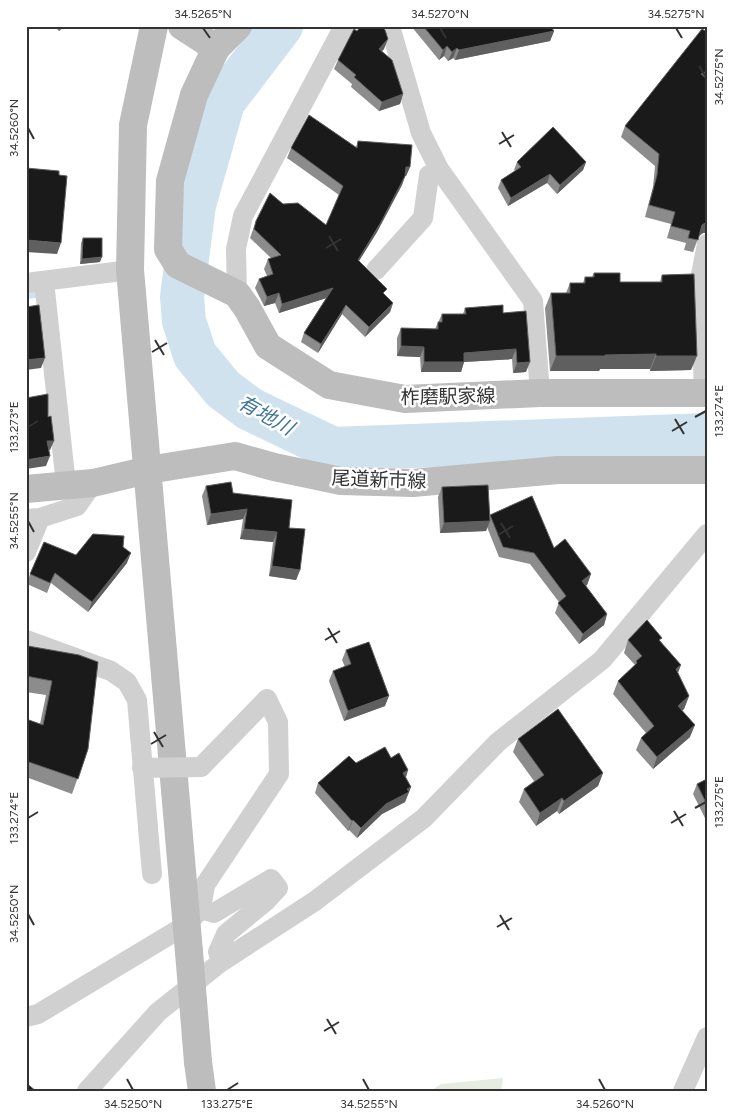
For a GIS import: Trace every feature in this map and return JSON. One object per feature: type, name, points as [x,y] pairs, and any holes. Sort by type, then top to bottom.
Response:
[{"type":"main road","points":[[154,26],[133,125],[130,270],[148,470],[194,917],[189,952],[202,1091]]},
{"type":"main road","points":[[182,26],[216,48]]},
{"type":"main road","name":"柞磨駅家線","points":[[238,26],[216,48],[194,95],[170,181],[168,249],[178,265],[236,294],[247,308],[268,346],[329,385],[405,399],[540,393],[705,393]]},
{"type":"main road","name":"尾道新市線","points":[[26,489],[93,483],[148,470],[235,456],[274,467],[341,481],[413,483],[558,470],[707,470]]},
{"type":"street","points":[[236,294],[236,249],[243,216],[344,26]]},
{"type":"street","points":[[383,26],[392,33],[421,133],[439,169],[533,301],[540,393]]},
{"type":"street","points":[[376,270],[424,218],[429,175],[439,169]]},
{"type":"street","points":[[705,393],[700,280],[707,244]]},
{"type":"street","points":[[66,485],[35,282],[130,270]]},
{"type":"street","points":[[26,552],[33,518],[77,506],[93,483]]},
{"type":"street","points":[[87,1091],[158,1012],[221,962],[316,901],[424,818],[498,742],[602,660],[707,534]]},
{"type":"street","points":[[26,640],[111,671],[127,682],[137,700],[152,874]]},
{"type":"street","points":[[142,768],[201,766],[266,699],[278,722],[279,774],[205,885],[194,917]]},
{"type":"street","points":[[26,1017],[38,1014],[194,917],[214,912],[271,879],[278,888],[266,901],[226,934],[218,952],[221,962]]},
{"type":"street","points":[[683,1091],[707,1037]]},
{"type":"shaded area","points":[[503,1078],[501,1091],[431,1091],[441,1084]]},
{"type":"building","points":[[361,26],[381,26],[385,30],[388,39],[379,49],[392,60],[403,94],[382,102],[354,77],[356,75],[338,60],[354,29],[357,31]]},
{"type":"building","points":[[423,26],[550,26],[554,31],[459,50],[457,48],[452,52],[447,46],[443,50]]},
{"type":"building","points":[[702,29],[707,32],[707,71],[701,74],[707,79],[707,222],[702,225],[698,240],[688,238],[690,231],[671,226],[675,212],[649,205],[657,175],[659,154],[625,126]]},
{"type":"building","points":[[309,115],[357,148],[358,141],[412,145],[410,167],[406,167],[405,176],[381,222],[358,260],[387,289],[383,293],[393,303],[369,327],[346,305],[321,344],[304,333],[333,288],[282,304],[279,293],[267,297],[259,279],[273,274],[268,259],[281,255],[254,229],[270,193],[283,204],[298,203],[326,225],[343,186],[291,148]]},
{"type":"building","points":[[553,127],[586,162],[560,185],[550,174],[511,198],[501,180],[521,167],[517,162]]},
{"type":"building","points":[[26,168],[59,171],[59,175],[67,176],[61,243],[26,240]]},
{"type":"building","points":[[83,238],[102,238],[102,257],[82,259]]},
{"type":"building","points":[[594,273],[620,273],[620,282],[662,282],[662,275],[694,274],[697,356],[656,356],[656,354],[556,356],[551,293],[570,293],[570,283],[585,283],[585,277],[594,277]]},
{"type":"building","points":[[39,305],[45,358],[26,360],[26,307]]},
{"type":"building","points":[[503,305],[503,313],[526,311],[530,362],[517,363],[516,349],[464,353],[464,362],[424,362],[424,347],[401,346],[401,328],[438,329],[438,322],[442,322],[442,314],[466,314],[465,308]]},
{"type":"building","points":[[48,394],[48,417],[51,416],[54,441],[47,441],[50,456],[26,460],[26,398]]},
{"type":"building","points":[[231,482],[233,493],[292,500],[289,528],[305,529],[300,570],[272,566],[277,532],[244,529],[247,509],[211,514],[206,486]]},
{"type":"building","points":[[488,485],[490,521],[444,523],[442,487]]},
{"type":"building","points":[[532,496],[554,548],[565,539],[591,574],[582,581],[607,614],[583,634],[558,603],[566,596],[534,553],[503,547],[490,515]]},
{"type":"building","points":[[93,534],[124,536],[123,547],[131,553],[92,602],[55,573],[50,583],[30,574],[44,542],[76,555]]},
{"type":"building","points":[[647,620],[662,638],[659,640],[681,665],[676,669],[689,696],[678,706],[695,725],[657,757],[641,738],[654,726],[618,681],[642,656],[628,640]]},
{"type":"building","points":[[369,642],[389,696],[348,711],[333,671],[351,664],[346,650]]},
{"type":"building","points":[[28,646],[79,655],[98,662],[88,749],[78,779],[26,761],[26,719],[43,725],[52,681],[26,676]]},
{"type":"building","points":[[558,709],[603,773],[564,801],[562,798],[540,813],[524,789],[544,775],[518,739]]},
{"type":"building","points":[[385,747],[391,758],[399,753],[408,770],[403,773],[411,787],[407,789],[409,792],[386,804],[361,828],[352,821],[318,783],[349,756],[356,763]]},
{"type":"building","points":[[707,779],[707,805],[697,784]]},
{"type":"building","points":[[26,1083],[36,1091],[26,1091]]},
{"type":"waterway","name":"有地川","points":[[281,26],[223,102],[194,205],[182,297],[184,321],[195,355],[223,389],[250,409],[333,449],[707,435]]},
{"type":"waterway","points":[[26,295],[35,294]]}]
